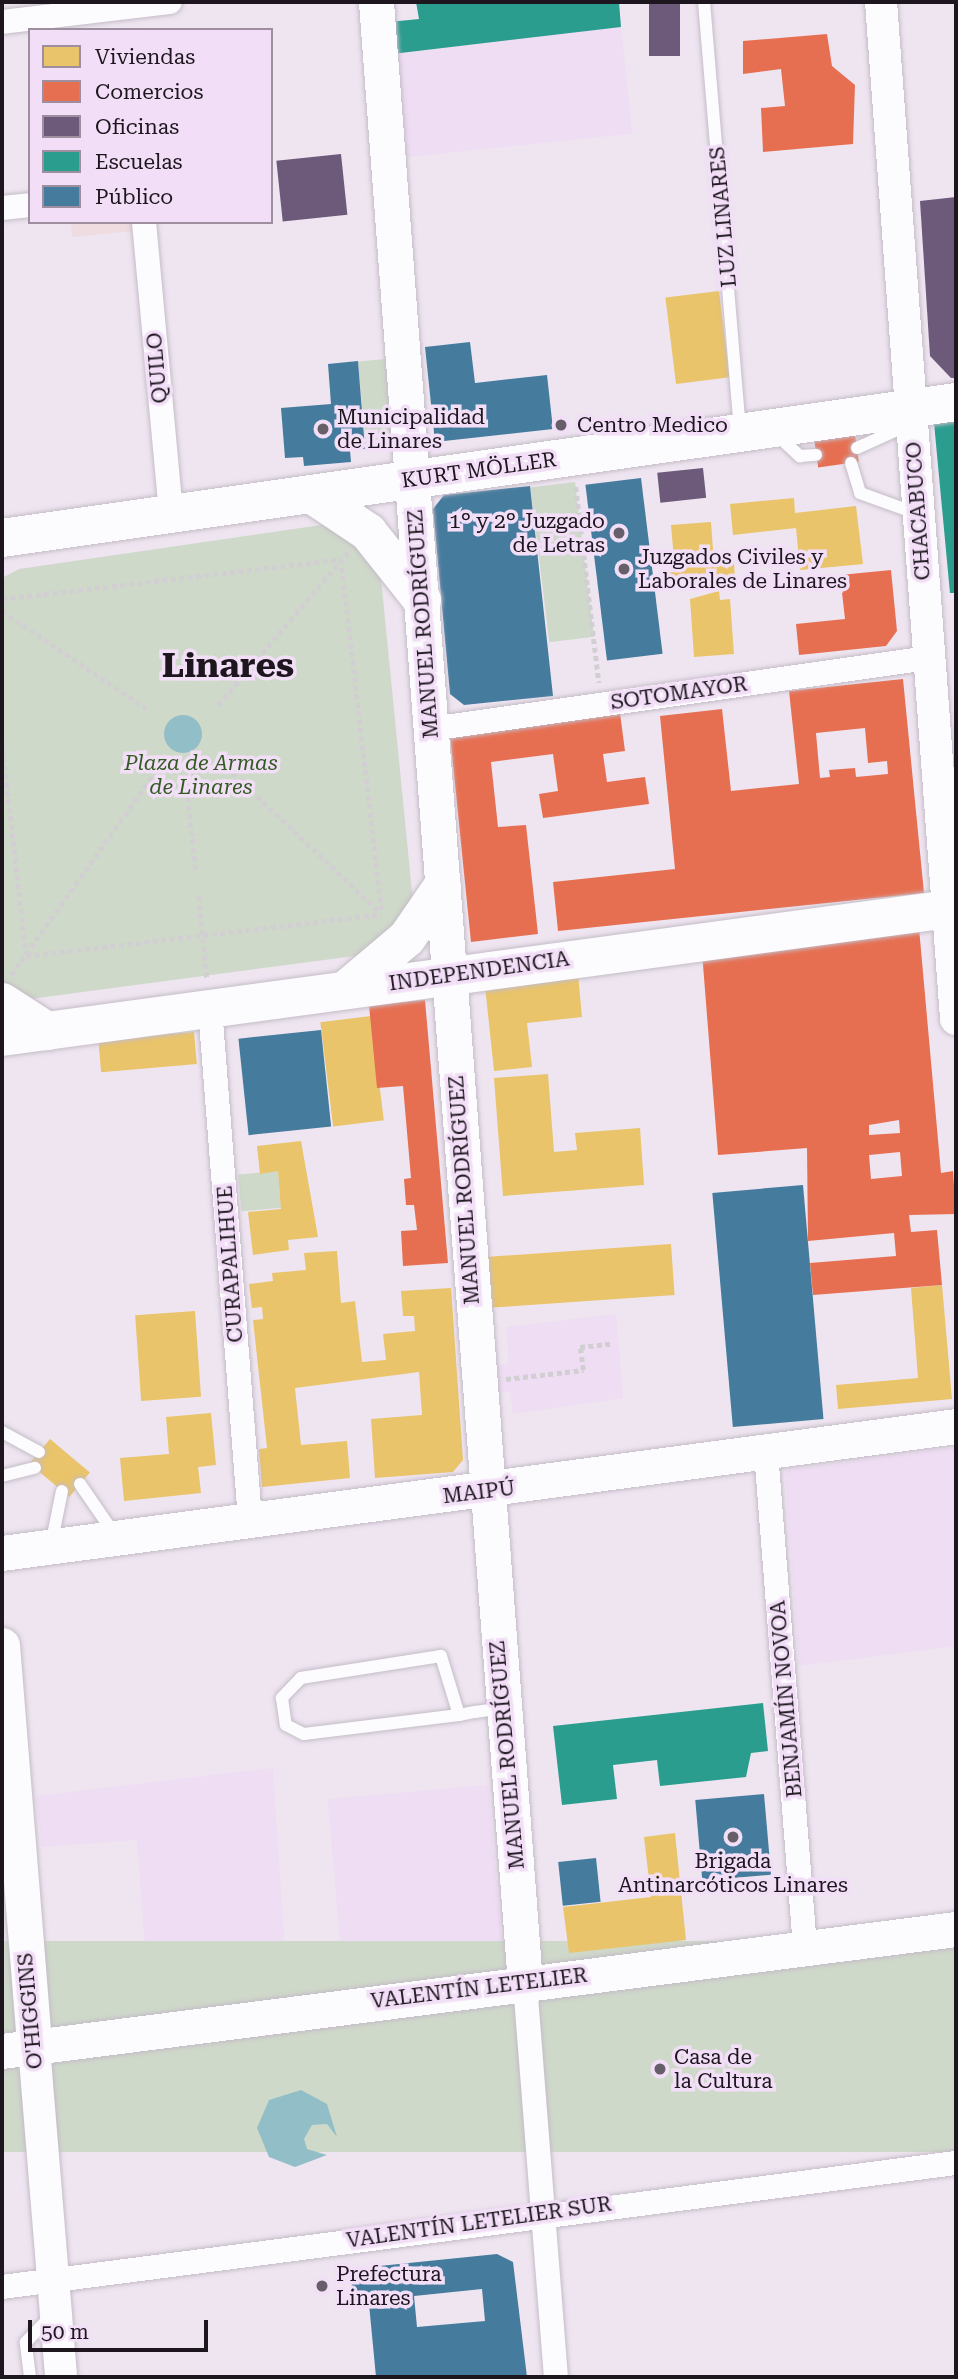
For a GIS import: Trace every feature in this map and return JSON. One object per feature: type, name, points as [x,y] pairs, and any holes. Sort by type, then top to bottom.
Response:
[{"type":"main road","name":"MANUEL RODRÍGUEZ","points":[[376,2],[525,1984]]},
{"type":"main road","name":"KURT MÖLLER","points":[[2,538],[755,430],[860,434],[956,402]]},
{"type":"main road","points":[[311,494],[368,532],[422,600]]},
{"type":"main road","points":[[2,560],[41,533]]},
{"type":"main road","points":[[347,989],[407,938],[442,887]]},
{"type":"main road","name":"INDEPENDENCIA","points":[[2,1037],[952,909]]},
{"type":"main road","points":[[2,1002],[47,1031]]},
{"type":"main road","name":"MAIPÚ","points":[[2,1553],[486,1491],[956,1426]]},
{"type":"main road","name":"O'HIGGINS","points":[[2,1645],[18,2049]]},
{"type":"main road","name":"VALENTÍN LETELIER","points":[[18,2049],[806,1945],[956,1929]]},
{"type":"street","points":[[2,22],[126,18],[170,2]]},
{"type":"street","name":"CHACABUCO","points":[[881,2],[928,657],[952,909],[956,1019]]},
{"type":"street","points":[[2,208],[28,205]]},
{"type":"street","name":"QUILO","points":[[144,224],[171,514]]},
{"type":"street","name":"SOTOMAYOR","points":[[431,729],[928,657]]},
{"type":"street","name":"CURAPALIHUE","points":[[210,1008],[250,1520]]},
{"type":"street","name":"BENJAMÍN NOVOA","points":[[766,1452],[806,1945]]},
{"type":"street","name":"MANUEL RODRÍGUEZ","points":[[525,1984],[556,2377]]},
{"type":"street","name":"O'HIGGINS","points":[[18,2049],[52,2280],[61,2377]]},
{"type":"street","name":"VALENTÍN LETELIER SUR","points":[[2,2287],[544,2212],[956,2163]]},
{"type":"lane","name":"LUZ LINARES","points":[[704,2],[755,430]]},
{"type":"lane","points":[[755,430],[793,451],[816,455]]},
{"type":"lane","points":[[851,463],[860,493],[918,514]]},
{"type":"lane","points":[[2,1432],[39,1452]]},
{"type":"lane","points":[[2,1476],[35,1468]]},
{"type":"lane","points":[[80,1484],[117,1538]]},
{"type":"lane","points":[[51,1547],[62,1491]]},
{"type":"lane","points":[[459,1715],[441,1656],[302,1678],[282,1698],[286,1725],[304,1734],[459,1715],[503,1708]]},
{"type":"lane","points":[[30,2377],[26,2343],[55,2312]]},
{"type":"path","points":[[580,456],[573,472],[599,686],[634,682],[637,699]]},
{"type":"path","points":[[2,599],[341,559]]},
{"type":"path","points":[[218,705],[341,559]]},
{"type":"path","points":[[341,559],[382,914]]},
{"type":"path","points":[[2,611],[146,708]]},
{"type":"path","points":[[2,740],[26,956]]},
{"type":"path","points":[[220,761],[382,914]]},
{"type":"path","points":[[2,986],[156,771]]},
{"type":"path","points":[[187,780],[196,871]]},
{"type":"path","points":[[199,896],[210,1008]]},
{"type":"path","points":[[26,956],[382,914]]},
{"type":"path","points":[[478,1384],[583,1370],[580,1347],[611,1344]]},
{"type":"shaded area","points":[[621,27],[632,133],[402,158],[391,51]]},
{"type":"shaded area","points":[[71,224],[134,224],[135,231],[72,237]]},
{"type":"shaded area","points":[[616,1314],[623,1398],[513,1414],[510,1392],[497,1392],[496,1366],[509,1364],[506,1327]]},
{"type":"shaded area","points":[[956,1447],[956,1646],[799,1666],[785,1470]]},
{"type":"shaded area","points":[[273,1768],[287,1984],[149,2003],[137,1840],[42,1847],[36,1796]]},
{"type":"shaded area","points":[[488,1785],[503,1960],[343,1974],[328,1799]]},
{"type":"green space","points":[[386,359],[394,447],[366,449],[358,361]]},
{"type":"green space","points":[[575,482],[594,637],[549,642],[530,487]]},
{"type":"green space","name":"Plaza de Armas de Linares","points":[[335,523],[380,568],[413,902],[370,954],[30,999],[3,983],[2,578],[19,569]]},
{"type":"green space","points":[[278,1171],[281,1208],[241,1211],[238,1174]]},
{"type":"green space","points":[[2,1941],[956,1941],[956,2152],[2,2152]]},
{"type":"water","points":[[183,715],[196,721],[202,734],[196,747],[183,753],[170,747],[164,734],[170,721]]},
{"type":"water","points":[[301,2090],[327,2104],[337,2137],[327,2124],[312,2125],[304,2139],[307,2149],[327,2155],[295,2167],[269,2157],[257,2128],[269,2100]]},
{"type":"building: Viviendas","points":[[719,291],[730,377],[676,384],[665,298]]},
{"type":"building: Viviendas","points":[[794,498],[795,513],[856,506],[863,564],[800,570],[796,528],[733,535],[730,504]]},
{"type":"building: Viviendas","points":[[711,522],[714,564],[734,563],[735,581],[660,587],[659,573],[675,572],[671,525]]},
{"type":"building: Viviendas","points":[[719,591],[720,600],[730,599],[734,654],[694,657],[690,599]]},
{"type":"building: Viviendas","points":[[578,974],[582,1017],[527,1023],[532,1067],[494,1071],[485,986]]},
{"type":"building: Viviendas","points":[[371,1016],[384,1120],[333,1126],[320,1022]]},
{"type":"building: Viviendas","points":[[194,1032],[197,1064],[101,1072],[98,1040]]},
{"type":"building: Viviendas","points":[[548,1074],[554,1152],[577,1150],[575,1133],[640,1128],[644,1185],[503,1196],[494,1078]]},
{"type":"building: Viviendas","points":[[301,1141],[318,1237],[288,1240],[289,1250],[253,1255],[248,1212],[281,1209],[278,1171],[260,1174],[257,1146]]},
{"type":"building: Viviendas","points":[[671,1244],[675,1295],[489,1308],[485,1257]]},
{"type":"building: Viviendas","points":[[337,1251],[341,1303],[355,1301],[362,1362],[386,1360],[383,1334],[415,1331],[414,1316],[403,1316],[401,1291],[451,1288],[463,1460],[453,1472],[375,1478],[371,1419],[422,1415],[419,1372],[295,1388],[301,1445],[347,1441],[350,1478],[262,1487],[259,1449],[267,1448],[253,1320],[263,1319],[262,1307],[252,1308],[249,1284],[273,1281],[272,1273],[306,1270],[304,1253]]},
{"type":"building: Viviendas","points":[[942,1285],[952,1399],[838,1409],[836,1385],[918,1378],[911,1288]]},
{"type":"building: Viviendas","points":[[195,1311],[201,1397],[141,1401],[135,1315]]},
{"type":"building: Viviendas","points":[[211,1413],[216,1465],[198,1467],[201,1493],[124,1501],[120,1458],[169,1454],[166,1417]]},
{"type":"building: Viviendas","points":[[50,1439],[90,1472],[69,1497],[29,1464]]},
{"type":"building: Viviendas","points":[[675,1833],[686,1940],[569,1953],[563,1907],[651,1897],[644,1837]]},
{"type":"building: Comercios","points":[[827,34],[832,66],[855,85],[853,144],[763,152],[761,108],[785,106],[781,69],[743,74],[743,41]]},
{"type":"building: Comercios","points":[[855,435],[859,462],[818,467],[814,441]]},
{"type":"building: Comercios","points":[[891,570],[897,631],[886,646],[799,655],[796,624],[845,619],[840,575]]},
{"type":"building: Comercios","points":[[903,679],[924,893],[558,931],[553,882],[675,869],[660,716],[722,709],[731,791],[799,784],[789,691]],"holes":[[[865,728],[868,763],[887,761],[888,774],[856,777],[855,768],[829,770],[830,777],[820,778],[816,733]]]},
{"type":"building: Comercios","points":[[620,713],[625,751],[603,754],[607,782],[645,777],[649,804],[543,818],[539,794],[558,791],[553,754],[491,762],[498,827],[526,825],[538,934],[471,942],[450,735]]},
{"type":"building: Comercios","points":[[919,928],[941,1173],[953,1171],[956,1214],[909,1215],[911,1232],[937,1230],[942,1285],[813,1295],[810,1263],[896,1256],[894,1233],[808,1241],[807,1148],[718,1155],[702,952]],"holes":[[[899,1120],[900,1133],[869,1135],[869,1125]],[[900,1152],[902,1176],[871,1179],[869,1155]]]},
{"type":"building: Comercios","points":[[425,1000],[448,1263],[403,1266],[401,1231],[417,1230],[414,1205],[406,1205],[404,1179],[411,1178],[403,1086],[377,1088],[369,1005]]},
{"type":"building: Oficinas","points":[[649,2],[680,2],[680,56],[649,56]]},
{"type":"building: Oficinas","points":[[341,154],[347,215],[283,221],[276,161]]},
{"type":"building: Oficinas","points":[[956,197],[956,378],[951,378],[930,356],[920,201]]},
{"type":"building: Oficinas","points":[[703,468],[706,498],[660,503],[657,473]]},
{"type":"building: Escuelas","points":[[416,2],[619,2],[621,27],[392,54],[389,22],[419,19]]},
{"type":"building: Escuelas","points":[[956,420],[956,593],[950,593],[934,423]]},
{"type":"building: Escuelas","points":[[763,1703],[768,1751],[751,1753],[746,1777],[660,1786],[657,1760],[613,1765],[617,1799],[562,1805],[553,1726]]},
{"type":"building: Público","points":[[470,342],[475,383],[547,375],[553,429],[435,442],[425,347]]},
{"type":"building: Público","name":"Municipalidad de Linares","points":[[358,361],[365,449],[350,450],[351,462],[304,466],[303,457],[285,458],[281,408],[331,404],[328,364]]},
{"type":"building: Público","name":"Juzgados Civiles y Laborales de Linares","points":[[641,478],[663,654],[607,661],[585,485]]},
{"type":"building: Público","points":[[530,486],[553,696],[464,705],[450,694],[433,509],[444,495]]},
{"type":"building: Público","points":[[321,1030],[331,1126],[249,1135],[238,1039]]},
{"type":"building: Público","points":[[803,1185],[823,1419],[733,1427],[712,1193]]},
{"type":"building: Público","name":"Brigada Antinarcóticos Linares","points":[[764,1794],[771,1875],[702,1881],[695,1800]]},
{"type":"building: Público","points":[[596,1858],[601,1902],[563,1906],[558,1862]]},
{"type":"building: Público","points":[[497,2254],[513,2262],[527,2377],[376,2377],[369,2304],[354,2305],[350,2269]],"holes":[[[482,2289],[485,2321],[417,2327],[414,2296]]]},
{"type":"place","name":"Centro Medico","points":[[561,425]]},
{"type":"place","name":"Municipalidad de Linares","points":[[323,429]]},
{"type":"place","name":"1° y 2° Juzgado de Letras","points":[[619,533]]},
{"type":"place","name":"Juzgados Civiles y Laborales de Linares","points":[[624,569]]},
{"type":"place","name":"Brigada Antinarcóticos Linares","points":[[733,1837]]},
{"type":"place","name":"Casa de la Cultura","points":[[660,2069]]},
{"type":"place","name":"Prefectura Linares","points":[[322,2286]]},
{"type":"district","name":"Linares","points":[[228,666]]}]
